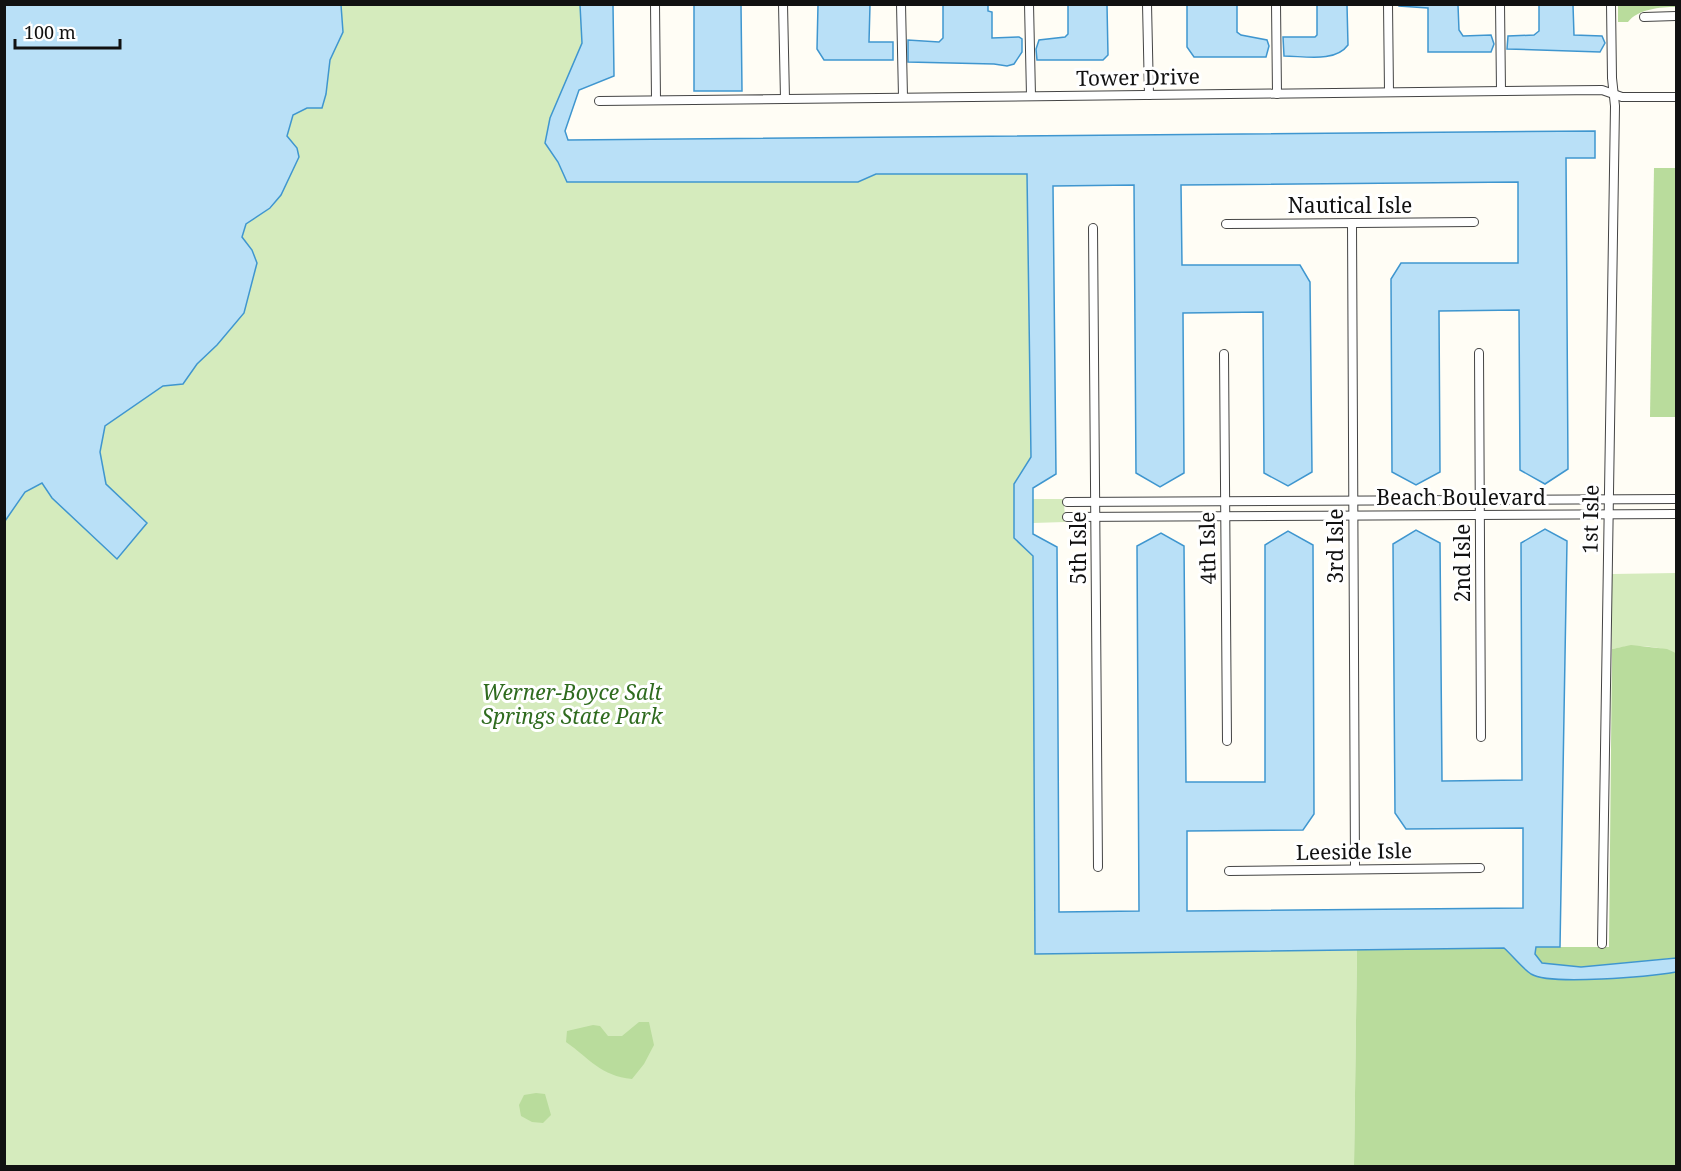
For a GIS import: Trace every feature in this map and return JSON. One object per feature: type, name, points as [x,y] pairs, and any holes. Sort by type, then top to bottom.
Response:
[{"type":"street","points":[[655,4],[656,100]]},
{"type":"street","points":[[783,4],[785,99]]},
{"type":"street","points":[[901,4],[903,98]]},
{"type":"street","points":[[1029,4],[1030,96]]},
{"type":"street","points":[[1147,4],[1149,95]]},
{"type":"street","points":[[1276,4],[1277,93]]},
{"type":"street","points":[[1388,4],[1389,92]]},
{"type":"street","points":[[1500,4],[1501,91]]},
{"type":"street","name":"1st Isle","points":[[1602,944],[1613,94],[1611,4]]},
{"type":"street","points":[[1644,16],[1677,16]]},
{"type":"street","name":"Tower Drive","points":[[599,101],[1602,90],[1622,97],[1677,97]]},
{"type":"street","name":"Nautical Isle","points":[[1226,224],[1474,222]]},
{"type":"street","name":"3rd Isle","points":[[1352,223],[1355,869]]},
{"type":"street","name":"5th Isle","points":[[1094,228],[1098,867]]},
{"type":"street","name":"2nd Isle","points":[[1479,353],[1481,738]]},
{"type":"street","name":"4th Isle","points":[[1224,354],[1227,741]]},
{"type":"street","name":"Beach Boulevard","points":[[1067,502],[1677,499]]},
{"type":"street","name":"Beach Boulevard","points":[[1066,517],[1677,514]]},
{"type":"street","name":"Leeside Isle","points":[[1230,870],[1479,868]]},
{"type":"green space","points":[[1676,4],[1676,7],[1650,10],[1637,14],[1628,22],[1618,22],[1618,5]]},
{"type":"green space","name":"Werner-Boyce Salt Springs State Park","points":[[341,5],[580,5],[582,43],[550,118],[545,143],[558,162],[567,182],[858,182],[876,174],[1027,174],[1031,457],[1014,485],[1014,538],[1033,556],[1035,954],[1357,949],[1354,1166],[5,1166],[5,521],[25,492],[42,482],[51,497],[117,559],[147,523],[106,484],[100,452],[105,426],[163,386],[183,384],[197,364],[217,345],[244,313],[252,250],[242,237],[246,223],[271,208],[281,195],[299,157],[297,148],[287,136],[293,114],[326,94],[330,60],[343,32]]},
{"type":"green space","points":[[1654,168],[1676,168],[1676,417],[1650,417]]},
{"type":"green space","points":[[1033,499],[1064,499],[1065,522],[1033,523]]},
{"type":"green space","points":[[1676,573],[1676,653],[1644,646],[1612,649],[1612,574]]},
{"type":"green space","points":[[1631,645],[1667,649],[1676,653],[1676,958],[1581,967],[1542,963],[1535,954],[1536,947],[1609,947],[1612,649]]},
{"type":"green space","points":[[1504,948],[1531,974],[1542,978],[1579,980],[1676,972],[1676,1166],[1354,1166],[1357,949]]},
{"type":"green space","points":[[639,1022],[649,1022],[654,1045],[644,1064],[632,1079],[612,1074],[596,1066],[566,1042],[567,1031],[593,1025],[600,1026],[608,1036],[622,1036]]},
{"type":"green space","points":[[545,1094],[551,1115],[543,1123],[532,1122],[521,1116],[519,1105],[524,1095]]},
{"type":"water","points":[[5,4],[341,5],[343,32],[330,60],[322,108],[307,108],[293,115],[287,136],[297,148],[299,157],[281,195],[270,208],[246,224],[242,237],[252,250],[257,263],[244,313],[217,345],[197,364],[183,384],[163,386],[105,426],[100,452],[106,484],[147,523],[117,559],[52,498],[42,483],[25,492],[5,521]]},
{"type":"water","points":[[1399,4],[1458,5],[1459,30],[1463,36],[1491,35],[1494,44],[1491,52],[1428,52],[1428,8],[1399,6]]},
{"type":"water","points":[[580,5],[613,5],[614,76],[579,90],[565,131],[568,140],[1595,131],[1595,158],[1566,158],[1568,469],[1545,484],[1520,470],[1519,310],[1439,311],[1440,472],[1416,485],[1392,472],[1391,279],[1401,263],[1518,263],[1518,182],[1181,185],[1182,265],[1300,265],[1310,282],[1312,472],[1288,486],[1264,473],[1263,312],[1183,313],[1184,473],[1160,487],[1136,473],[1134,185],[1053,186],[1056,474],[1033,488],[1033,534],[1057,547],[1059,912],[1139,911],[1137,546],[1161,533],[1184,546],[1186,782],[1265,782],[1265,545],[1288,531],[1313,545],[1314,814],[1303,830],[1187,831],[1187,911],[1523,908],[1523,828],[1406,829],[1395,813],[1393,544],[1416,530],[1440,543],[1442,781],[1522,780],[1521,543],[1545,529],[1567,541],[1560,947],[1536,947],[1535,954],[1542,963],[1581,967],[1676,958],[1676,972],[1602,979],[1542,978],[1527,971],[1504,948],[1035,954],[1033,556],[1014,538],[1014,484],[1031,457],[1027,174],[876,174],[858,182],[567,182],[558,162],[545,143],[550,118],[582,43]]},
{"type":"water","points":[[694,5],[741,5],[742,91],[694,91]]},
{"type":"water","points":[[818,5],[870,5],[869,42],[893,42],[893,60],[824,60],[817,49]]},
{"type":"water","points":[[943,5],[988,5],[988,11],[992,12],[992,38],[1019,37],[1022,39],[1022,52],[1014,64],[1007,66],[908,62],[908,40],[939,42],[943,38]]},
{"type":"water","points":[[1068,5],[1107,5],[1108,55],[1103,60],[1037,60],[1036,49],[1039,40],[1065,37],[1068,34]]},
{"type":"water","points":[[1187,5],[1237,5],[1237,32],[1241,35],[1267,40],[1269,46],[1266,57],[1194,57],[1187,47]]},
{"type":"water","points":[[1317,5],[1347,5],[1348,45],[1342,51],[1327,56],[1284,56],[1283,37],[1315,37],[1317,35]]},
{"type":"water","points":[[1539,5],[1573,5],[1574,35],[1602,36],[1605,43],[1600,52],[1507,49],[1508,36],[1534,35],[1539,31]]}]
